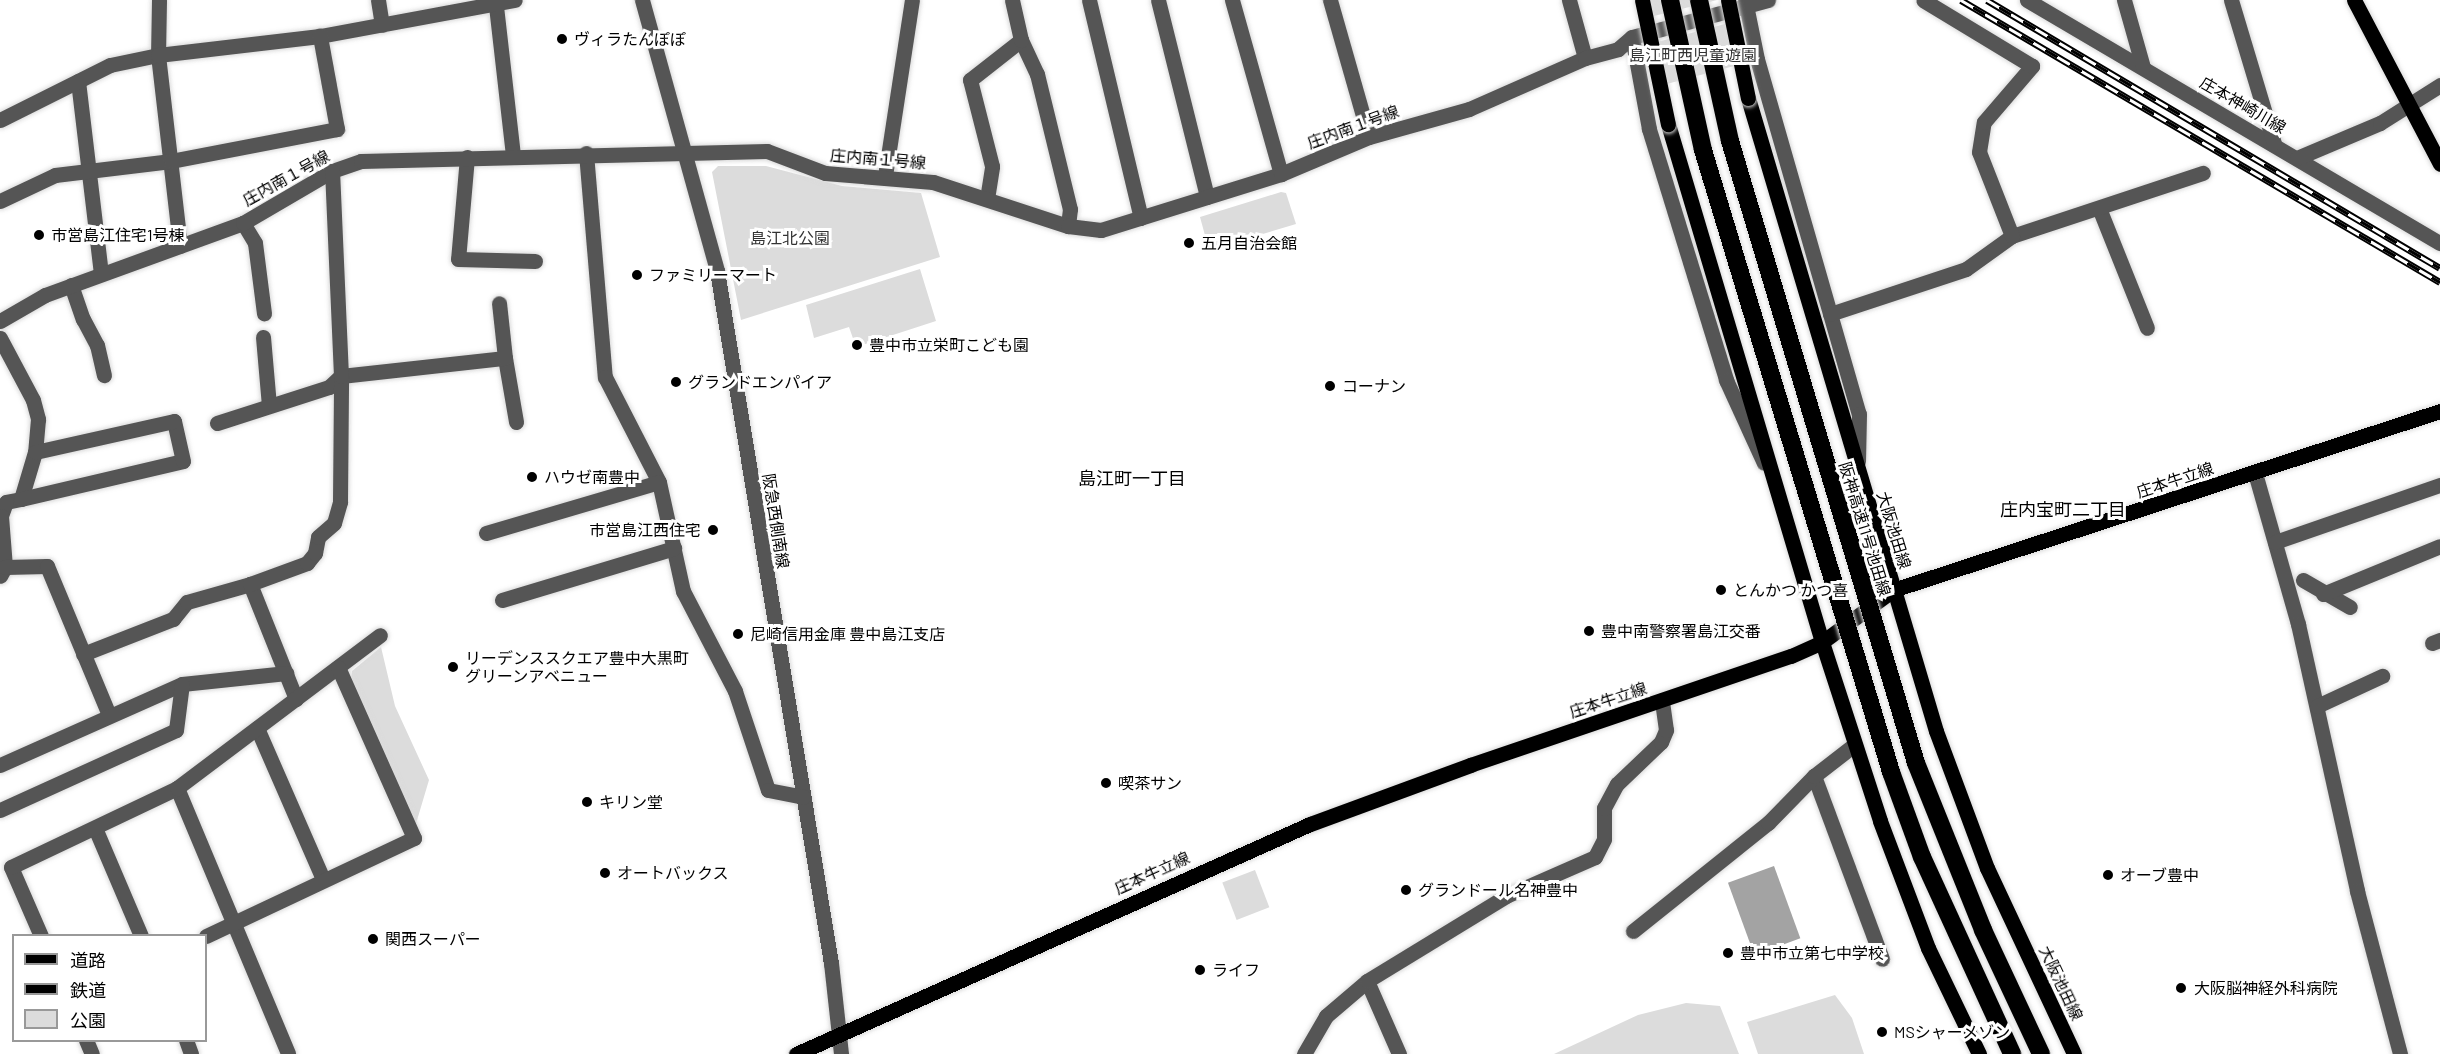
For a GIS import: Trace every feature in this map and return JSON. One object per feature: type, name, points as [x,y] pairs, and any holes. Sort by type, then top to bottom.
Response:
[{"type":"highway","points":[[1670,0],[1703,150],[1891,772],[1927,867],[2012,1054]]},
{"type":"highway","name":"阪神高速11号池田線","points":[[1699,0],[1730,141],[1916,763],[1978,920],[2041,1054]]},
{"type":"main road","points":[[1642,0],[1668,124],[1854,745],[1929,948],[1979,1054]]},
{"type":"main road","name":"大阪池田線","points":[[1728,0],[1748,98],[1857,471],[1960,799],[1987,868],[2074,1054]]},
{"type":"main road","points":[[2354,0],[2411,104],[2440,164]]},
{"type":"main road","name":"庄本牛立線","points":[[796,1054],[1310,824],[1822,642],[1893,590],[2440,411]]},
{"type":"street","points":[[159,0],[158,55],[180,246]]},
{"type":"street","points":[[378,0],[382,25]]},
{"type":"street","name":"阪急西側南線","points":[[642,0],[717,271],[831,963],[837,1035],[841,1054]]},
{"type":"street","points":[[885,176],[912,0]]},
{"type":"street","points":[[1012,0],[1021,40],[1039,84],[1070,210],[1068,226]]},
{"type":"street","points":[[1089,0],[1141,218]]},
{"type":"street","points":[[1158,0],[1207,197]]},
{"type":"street","points":[[1232,0],[1281,174]]},
{"type":"street","points":[[1330,0],[1369,137]]},
{"type":"street","points":[[1569,0],[1585,58]]},
{"type":"street","name":"庄内南１号線","points":[[0,321],[71,285],[243,224],[332,171],[361,161],[586,153],[767,151],[825,173],[885,176],[933,182],[1068,226],[1101,230],[1281,174],[1369,137],[1469,109],[1585,58],[1618,49],[1632,37],[1745,3],[1768,0]]},
{"type":"street","points":[[1923,0],[2032,66],[1984,122],[1979,152],[2012,236]]},
{"type":"street","name":"庄本神崎川線","points":[[2027,0],[2274,142],[2440,243]]},
{"type":"street","points":[[2124,0],[2143,67]]},
{"type":"street","points":[[2231,0],[2274,142]]},
{"type":"street","points":[[0,120],[110,65],[158,55],[320,36],[505,2],[513,156]]},
{"type":"street","points":[[1745,3],[1859,414],[1857,471]]},
{"type":"street","points":[[0,201],[55,175],[171,161],[337,129],[320,36]]},
{"type":"street","points":[[1632,37],[1649,129],[1726,380],[1780,498]]},
{"type":"street","points":[[987,200],[992,166],[970,80],[1021,40]]},
{"type":"street","points":[[78,81],[101,274]]},
{"type":"street","points":[[2297,158],[2380,123],[2440,85]]},
{"type":"street","points":[[586,153],[605,377],[659,482],[683,591],[735,691],[768,790],[803,797]]},
{"type":"street","points":[[467,157],[458,258],[535,261]]},
{"type":"street","points":[[83,654],[173,619],[187,602],[250,584],[307,563],[315,553],[318,537],[334,523],[340,502],[341,376],[332,171]]},
{"type":"street","points":[[1830,314],[1966,269],[2012,236],[2203,173]]},
{"type":"street","points":[[2099,208],[2147,328]]},
{"type":"street","points":[[243,224],[255,243],[264,313]]},
{"type":"street","points":[[71,285],[83,319],[98,345],[104,375]]},
{"type":"street","points":[[499,303],[505,358],[516,422]]},
{"type":"street","points":[[263,337],[268,406]]},
{"type":"street","points":[[0,338],[33,400],[38,419],[35,453],[21,499]]},
{"type":"street","points":[[217,423],[329,387],[341,376],[505,358]]},
{"type":"street","points":[[35,453],[174,421],[183,461],[6,502],[1,517],[3,572],[47,566],[109,716]]},
{"type":"street","points":[[2255,473],[2317,706],[2357,891],[2400,1054]]},
{"type":"street","points":[[486,533],[659,482]]},
{"type":"street","points":[[2275,542],[2440,485]]},
{"type":"street","points":[[2323,594],[2440,546]]},
{"type":"street","points":[[502,600],[674,548]]},
{"type":"street","points":[[2303,579],[2323,594],[2350,607]]},
{"type":"street","points":[[250,584],[296,699]]},
{"type":"street","points":[[40,934],[6,864],[94,828],[177,788],[380,635]]},
{"type":"street","points":[[207,936],[414,838],[338,667]]},
{"type":"street","points":[[0,765],[182,684],[286,674]]},
{"type":"street","points":[[2317,706],[2382,676]]},
{"type":"street","points":[[0,810],[176,730],[182,684]]},
{"type":"street","points":[[1304,1054],[1326,1016],[1367,981],[1506,896],[1595,857],[1604,839],[1604,808],[1617,784],[1661,742],[1666,730],[1662,700]]},
{"type":"street","points":[[257,728],[323,879]]},
{"type":"street","points":[[1633,931],[1768,823],[1814,776],[1854,745]]},
{"type":"street","points":[[1814,776],[1882,959]]},
{"type":"street","points":[[177,788],[288,1054]]},
{"type":"street","points":[[94,828],[140,934]]},
{"type":"street","points":[[1367,981],[1399,1054]]},
{"type":"green space","name":"島江町西児童遊園","points":[[1639,0],[1717,0],[1642,19]]},
{"type":"green space","name":"島江町西児童遊園","points":[[1736,21],[1747,63],[1658,86],[1647,45]]},
{"type":"green space","name":"島江北公園","points":[[718,166],[766,166],[842,186],[921,193],[940,257],[741,320],[712,172]]},
{"type":"green space","points":[[1281,192],[1286,193],[1296,224],[1209,250],[1200,217]]},
{"type":"green space","points":[[920,269],[936,321],[856,347],[849,327],[814,338],[806,305]]},
{"type":"green space","points":[[381,647],[395,706],[429,780],[415,827],[351,681],[352,671]]},
{"type":"green space","points":[[1255,870],[1269,907],[1237,920],[1222,883]]},
{"type":"green space","points":[[1835,995],[1852,1018],[1864,1054],[1758,1054],[1747,1022]]},
{"type":"green space","points":[[1686,1003],[1720,1006],[1739,1054],[1554,1054],[1638,1015]]},
{"type":"shaded area","points":[[1774,866],[1800,938],[1754,955],[1728,883]]},
{"type":"railway","points":[[1961,0],[2440,282]]},
{"type":"railway","points":[[1987,0],[2440,268]]},
{"type":"place","name":"ヴィラたんぽぽ","points":[[562,39]]},
{"type":"place","name":"市営島江住宅1号棟","points":[[39,235]]},
{"type":"place","name":"五月自治会館","points":[[1189,243]]},
{"type":"place","name":"ファミリーマート","points":[[637,275]]},
{"type":"place","name":"豊中市立栄町こども園","points":[[857,345]]},
{"type":"place","name":"グランドエンパイア","points":[[676,382]]},
{"type":"place","name":"コーナン","points":[[1330,386]]},
{"type":"place","name":"ハウゼ南豊中","points":[[532,477]]},
{"type":"place","name":"市営島江西住宅","points":[[713,530]]},
{"type":"place","name":"とんかつ かつ喜","points":[[1721,590]]},
{"type":"place","name":"豊中南警察署島江交番","points":[[1589,631]]},
{"type":"place","name":"尼崎信用金庫 豊中島江支店","points":[[738,634]]},
{"type":"place","name":"リーデンススクエア豊中大黒町 グリーンアベニュー","points":[[453,667]]},
{"type":"place","name":"喫茶サン","points":[[1106,783]]},
{"type":"place","name":"キリン堂","points":[[587,802]]},
{"type":"place","name":"オートバックス","points":[[605,873]]},
{"type":"place","name":"オーブ豊中","points":[[2108,875]]},
{"type":"place","name":"グランドール名神豊中","points":[[1406,890]]},
{"type":"place","name":"関西スーパー","points":[[373,939]]},
{"type":"place","name":"豊中市立第七中学校","points":[[1728,953]]},
{"type":"place","name":"ライフ","points":[[1200,970]]},
{"type":"place","name":"大阪脳神経外科病院","points":[[2181,988]]},
{"type":"place","name":"MSシャーメゾン","points":[[1882,1032]]},
{"type":"district","name":"島江町一丁目","points":[[1132,478]]},
{"type":"district","name":"庄内宝町二丁目","points":[[2063,509]]}]
